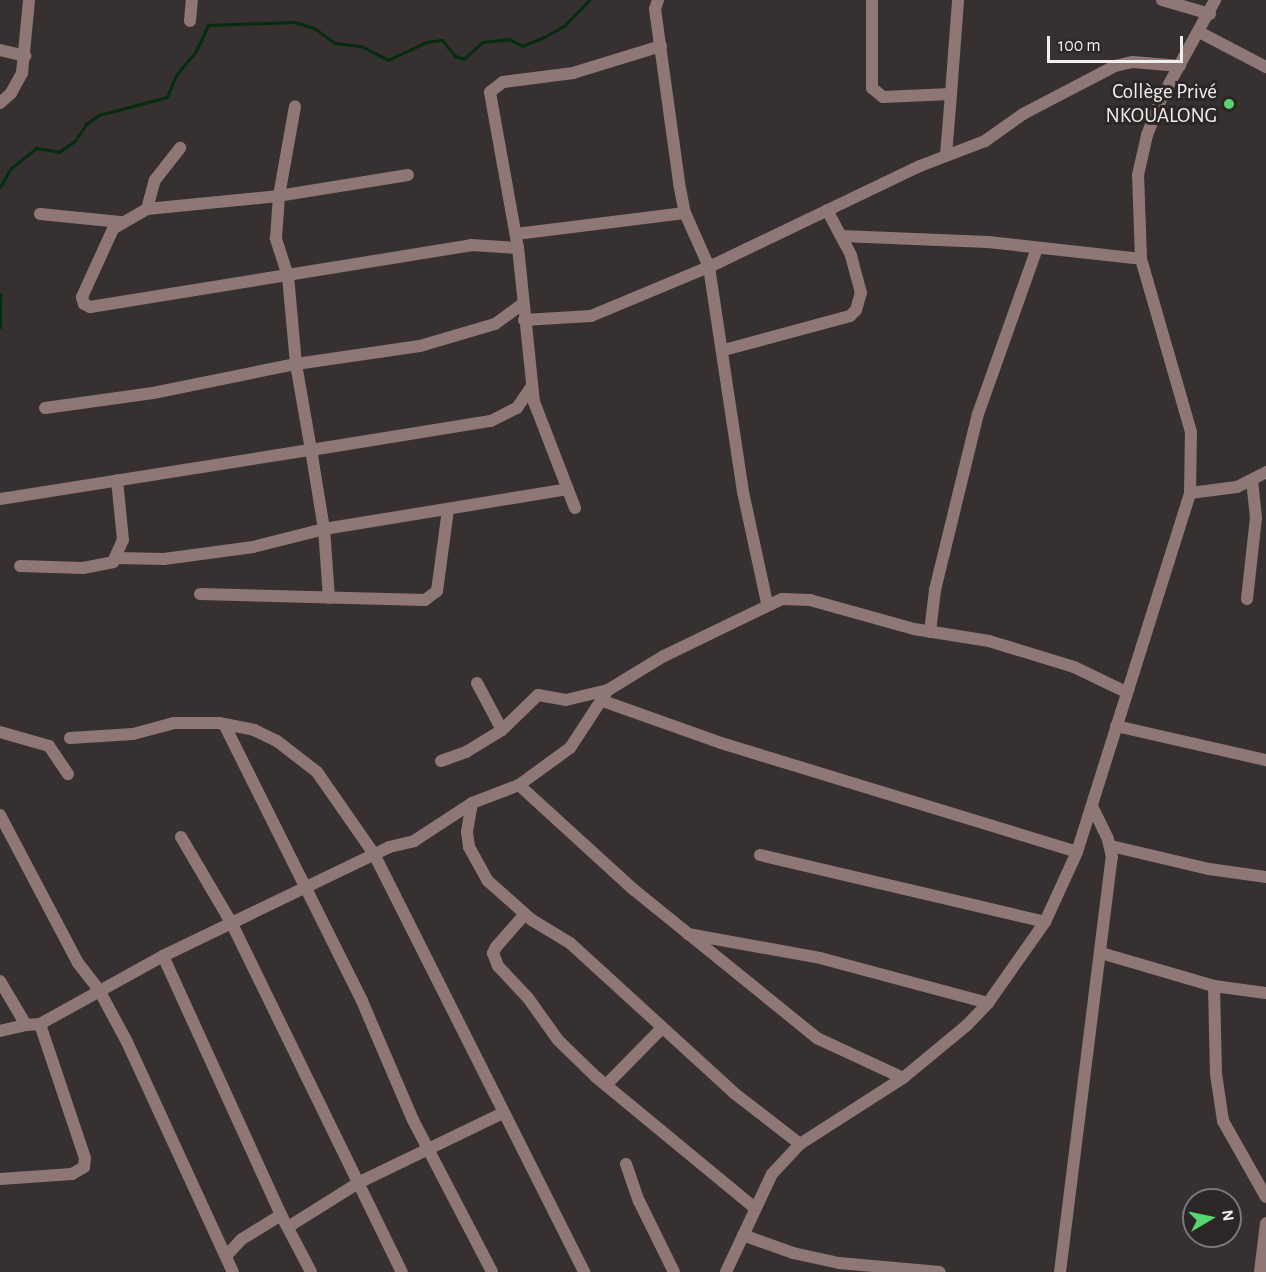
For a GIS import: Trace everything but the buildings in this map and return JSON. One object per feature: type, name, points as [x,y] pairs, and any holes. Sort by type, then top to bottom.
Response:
[{"type":"street","points":[[0,103],[18,83],[25,56],[29,0]]},
{"type":"street","points":[[190,21],[192,0]]},
{"type":"street","points":[[658,0],[655,9],[685,213],[708,267],[724,350],[743,492],[767,603]]},
{"type":"street","points":[[946,155],[958,0]]},
{"type":"street","points":[[1162,0],[1210,14]]},
{"type":"street","points":[[726,1272],[772,1174],[800,1143],[903,1078],[967,1025],[988,1003],[1045,922],[1077,852],[1190,493],[1194,464],[1187,411],[1155,317],[1141,259],[1138,175],[1147,135],[1180,66],[1210,14],[1215,0]]},
{"type":"street","points":[[869,1],[872,88],[876,95],[951,94]]},
{"type":"street","points":[[1199,32],[1266,67]]},
{"type":"street","points":[[575,508],[540,422],[532,386],[521,305],[516,234],[490,92],[495,85],[573,73],[661,46]]},
{"type":"street","points":[[0,50],[25,56]]},
{"type":"street","points":[[524,320],[591,316],[708,267],[946,155],[985,141],[1023,114],[1115,66],[1133,62],[1180,66]]},
{"type":"street","points":[[295,106],[279,196],[278,248],[288,276],[296,364],[324,529],[329,598]]},
{"type":"street","points":[[147,209],[155,180],[180,147]]},
{"type":"street","points":[[408,174],[279,196],[147,209],[121,222],[113,229],[81,297],[90,307],[471,245],[518,248]]},
{"type":"street","points":[[724,350],[850,316],[856,310],[861,293],[851,255],[827,210]]},
{"type":"street","points":[[516,234],[685,213]]},
{"type":"street","points":[[40,214],[121,222]]},
{"type":"street","points":[[842,236],[988,242],[1141,259]]},
{"type":"street","points":[[930,633],[935,590],[978,414],[1037,248]]},
{"type":"street","points":[[45,408],[153,393],[261,374],[296,364],[420,346],[495,324],[521,305]]},
{"type":"street","points":[[0,499],[491,421],[518,408],[532,386]]},
{"type":"street","points":[[1190,493],[1224,490],[1252,481],[1266,472]]},
{"type":"street","points":[[117,480],[123,540],[117,558]]},
{"type":"street","points":[[1247,599],[1256,518],[1252,481]]},
{"type":"street","points":[[20,566],[83,568],[117,558],[164,559],[253,547],[324,529],[567,489]]},
{"type":"street","points":[[200,594],[329,598],[434,597],[448,510]]},
{"type":"street","points":[[0,1031],[40,1024],[163,956],[308,889],[374,854],[414,841],[472,803],[519,785],[570,748],[605,695],[664,656],[767,603],[789,598],[810,600],[930,633],[989,641],[1044,657],[1126,692]]},
{"type":"street","points":[[477,683],[502,730]]},
{"type":"street","points":[[441,761],[466,752],[502,730],[538,695],[566,700],[605,695],[721,743],[1077,852]]},
{"type":"street","points":[[70,738],[133,734],[174,723],[224,724],[254,730],[299,755],[339,801],[374,854],[584,1272]]},
{"type":"street","points":[[224,724],[308,889],[413,1119],[431,1149],[492,1272]]},
{"type":"street","points":[[1116,726],[1266,760]]},
{"type":"street","points":[[0,732],[49,746],[68,774]]},
{"type":"street","points":[[519,785],[687,933],[817,1038],[903,1078]]},
{"type":"street","points":[[472,803],[467,832],[478,867],[525,914],[570,943],[742,1100],[800,1143]]},
{"type":"street","points":[[1060,1272],[1101,953],[1111,846],[1092,806]]},
{"type":"street","points":[[0,814],[78,963],[99,990],[232,1272]]},
{"type":"street","points":[[182,837],[232,924],[402,1272]]},
{"type":"street","points":[[1111,846],[1209,869],[1266,877]]},
{"type":"street","points":[[760,855],[1045,922]]},
{"type":"street","points":[[525,914],[496,947],[494,960],[558,1040],[606,1085],[755,1208]]},
{"type":"street","points":[[687,933],[820,957],[988,1003]]},
{"type":"street","points":[[1101,953],[1214,987],[1266,993]]},
{"type":"street","points":[[163,956],[280,1215],[311,1272]]},
{"type":"street","points":[[0,981],[26,1025]]},
{"type":"street","points":[[1214,987],[1221,1110],[1230,1138],[1266,1197]]},
{"type":"street","points":[[0,1179],[72,1174],[84,1167],[85,1158],[40,1024]]},
{"type":"street","points":[[606,1085],[662,1028]]},
{"type":"street","points":[[288,1227],[360,1182],[503,1113]]},
{"type":"street","points":[[626,1164],[674,1272]]},
{"type":"street","points":[[226,1256],[242,1239],[280,1215]]},
{"type":"street","points":[[1260,1272],[1266,1223]]},
{"type":"street","points":[[743,1235],[793,1253],[872,1269],[940,1272]]},
{"type":"waterway","points":[[0,187],[11,168],[37,148],[59,152],[75,141],[86,124],[99,115],[167,97],[176,75],[196,51],[208,25],[295,22],[314,28],[335,43],[361,46],[388,60],[426,42],[442,40],[455,56],[464,59],[482,42],[509,39],[522,46],[544,37],[564,26],[589,0]]},
{"type":"waterway","points":[[0,294],[0,327]]},
{"type":"place","name":"Collège Privé NKOUALONG","points":[[1229,104]]}]
